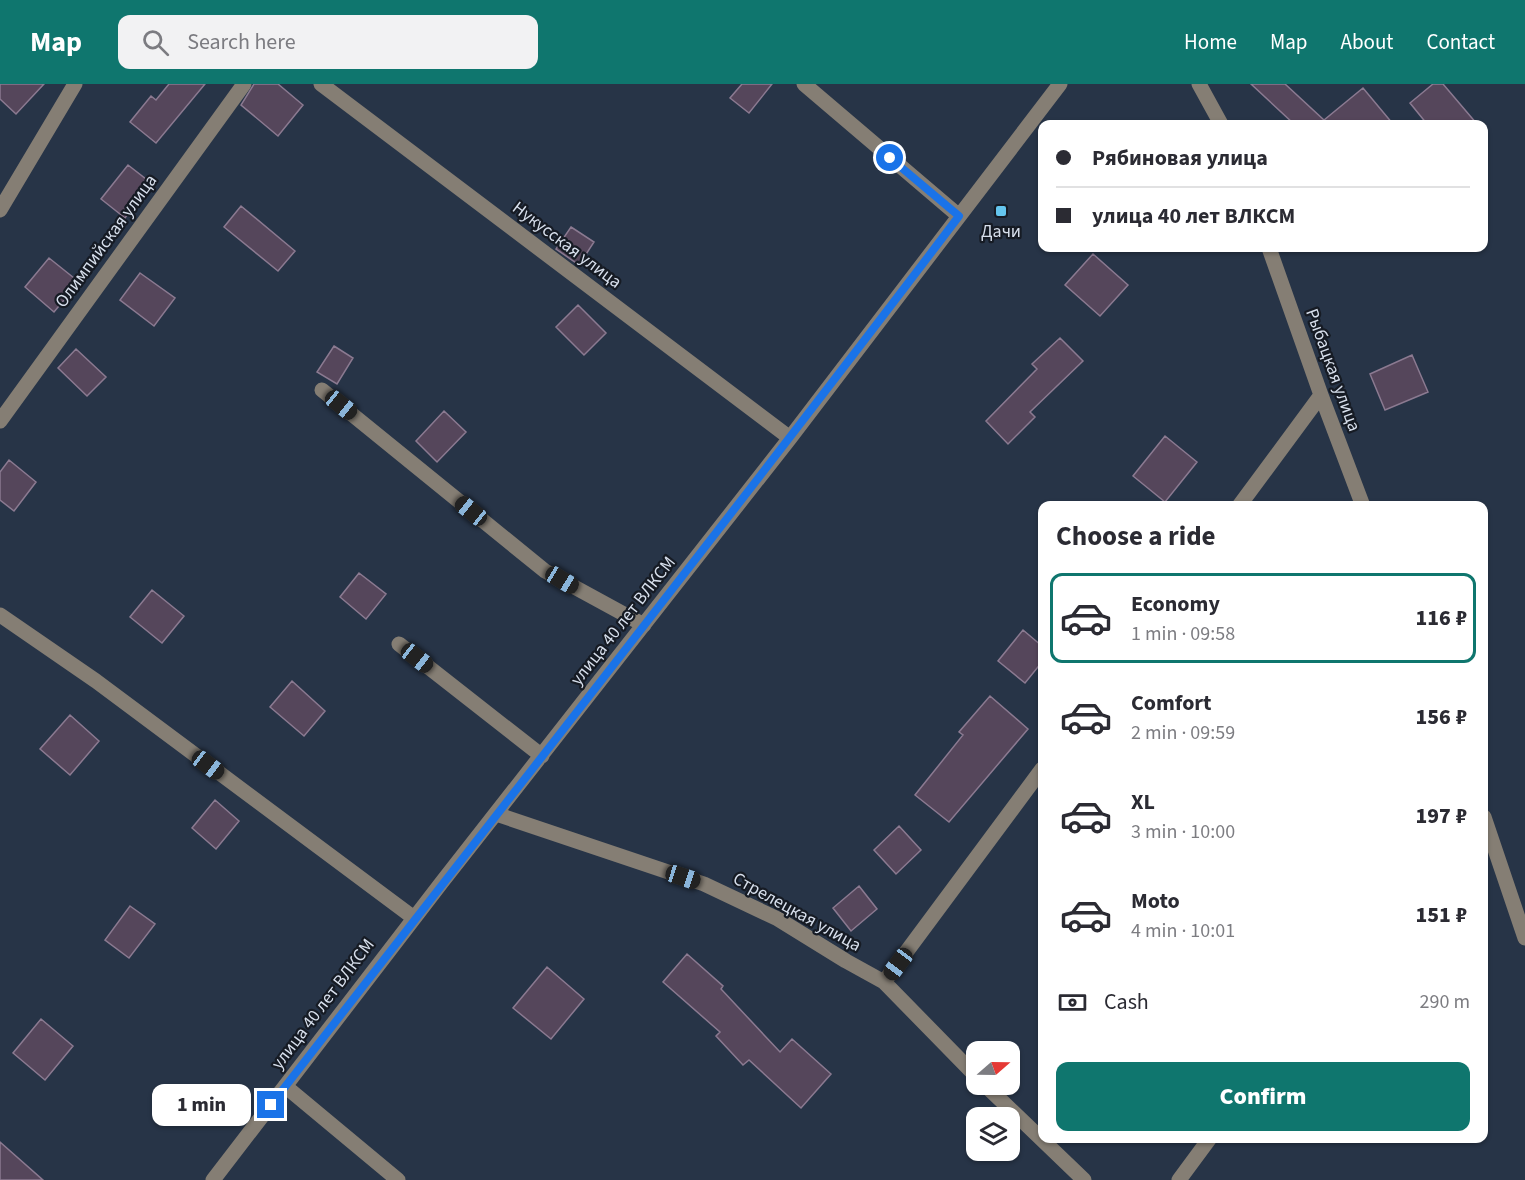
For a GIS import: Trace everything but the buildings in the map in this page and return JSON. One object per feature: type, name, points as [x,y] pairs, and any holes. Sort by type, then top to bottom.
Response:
[{"type":"street","points":[[0,210],[75,84]]},
{"type":"street","name":"Олимпийская улица","points":[[0,421],[244,84]]},
{"type":"street","name":"Нукусская улица","points":[[321,84],[790,438]]},
{"type":"street","points":[[804,84],[959,216]]},
{"type":"street","name":"улица 40 лет ВЛКСМ","points":[[213,1180],[414,918],[790,438],[1060,84]]},
{"type":"street","points":[[1199,84],[1219,120]]},
{"type":"street","name":"Рыбацкая улица","points":[[1270,252],[1361,501]]},
{"type":"street","points":[[322,390],[545,571],[644,625]]},
{"type":"street","points":[[1243,501],[1321,395]]},
{"type":"street","points":[[0,615],[96,681],[414,918]]},
{"type":"street","points":[[399,644],[542,756]]},
{"type":"street","points":[[884,982],[1038,774]]},
{"type":"street","name":"Стрелецкая улица","points":[[496,814],[704,884],[778,919],[846,962],[884,982],[966,1067]]},
{"type":"street","points":[[1488,829],[1525,938]]},
{"type":"street","points":[[285,1086],[398,1180]]},
{"type":"street","points":[[995,1095],[1038,1136]]},
{"type":"street","points":[[1045,1143],[1084,1180]]},
{"type":"street","points":[[1179,1180],[1206,1143]]},
{"type":"place","name":"Дачи","points":[[1001,211]]},
{"type":"route","points":[[271,1105],[442,882],[790,438],[959,216],[890,158]]}]
